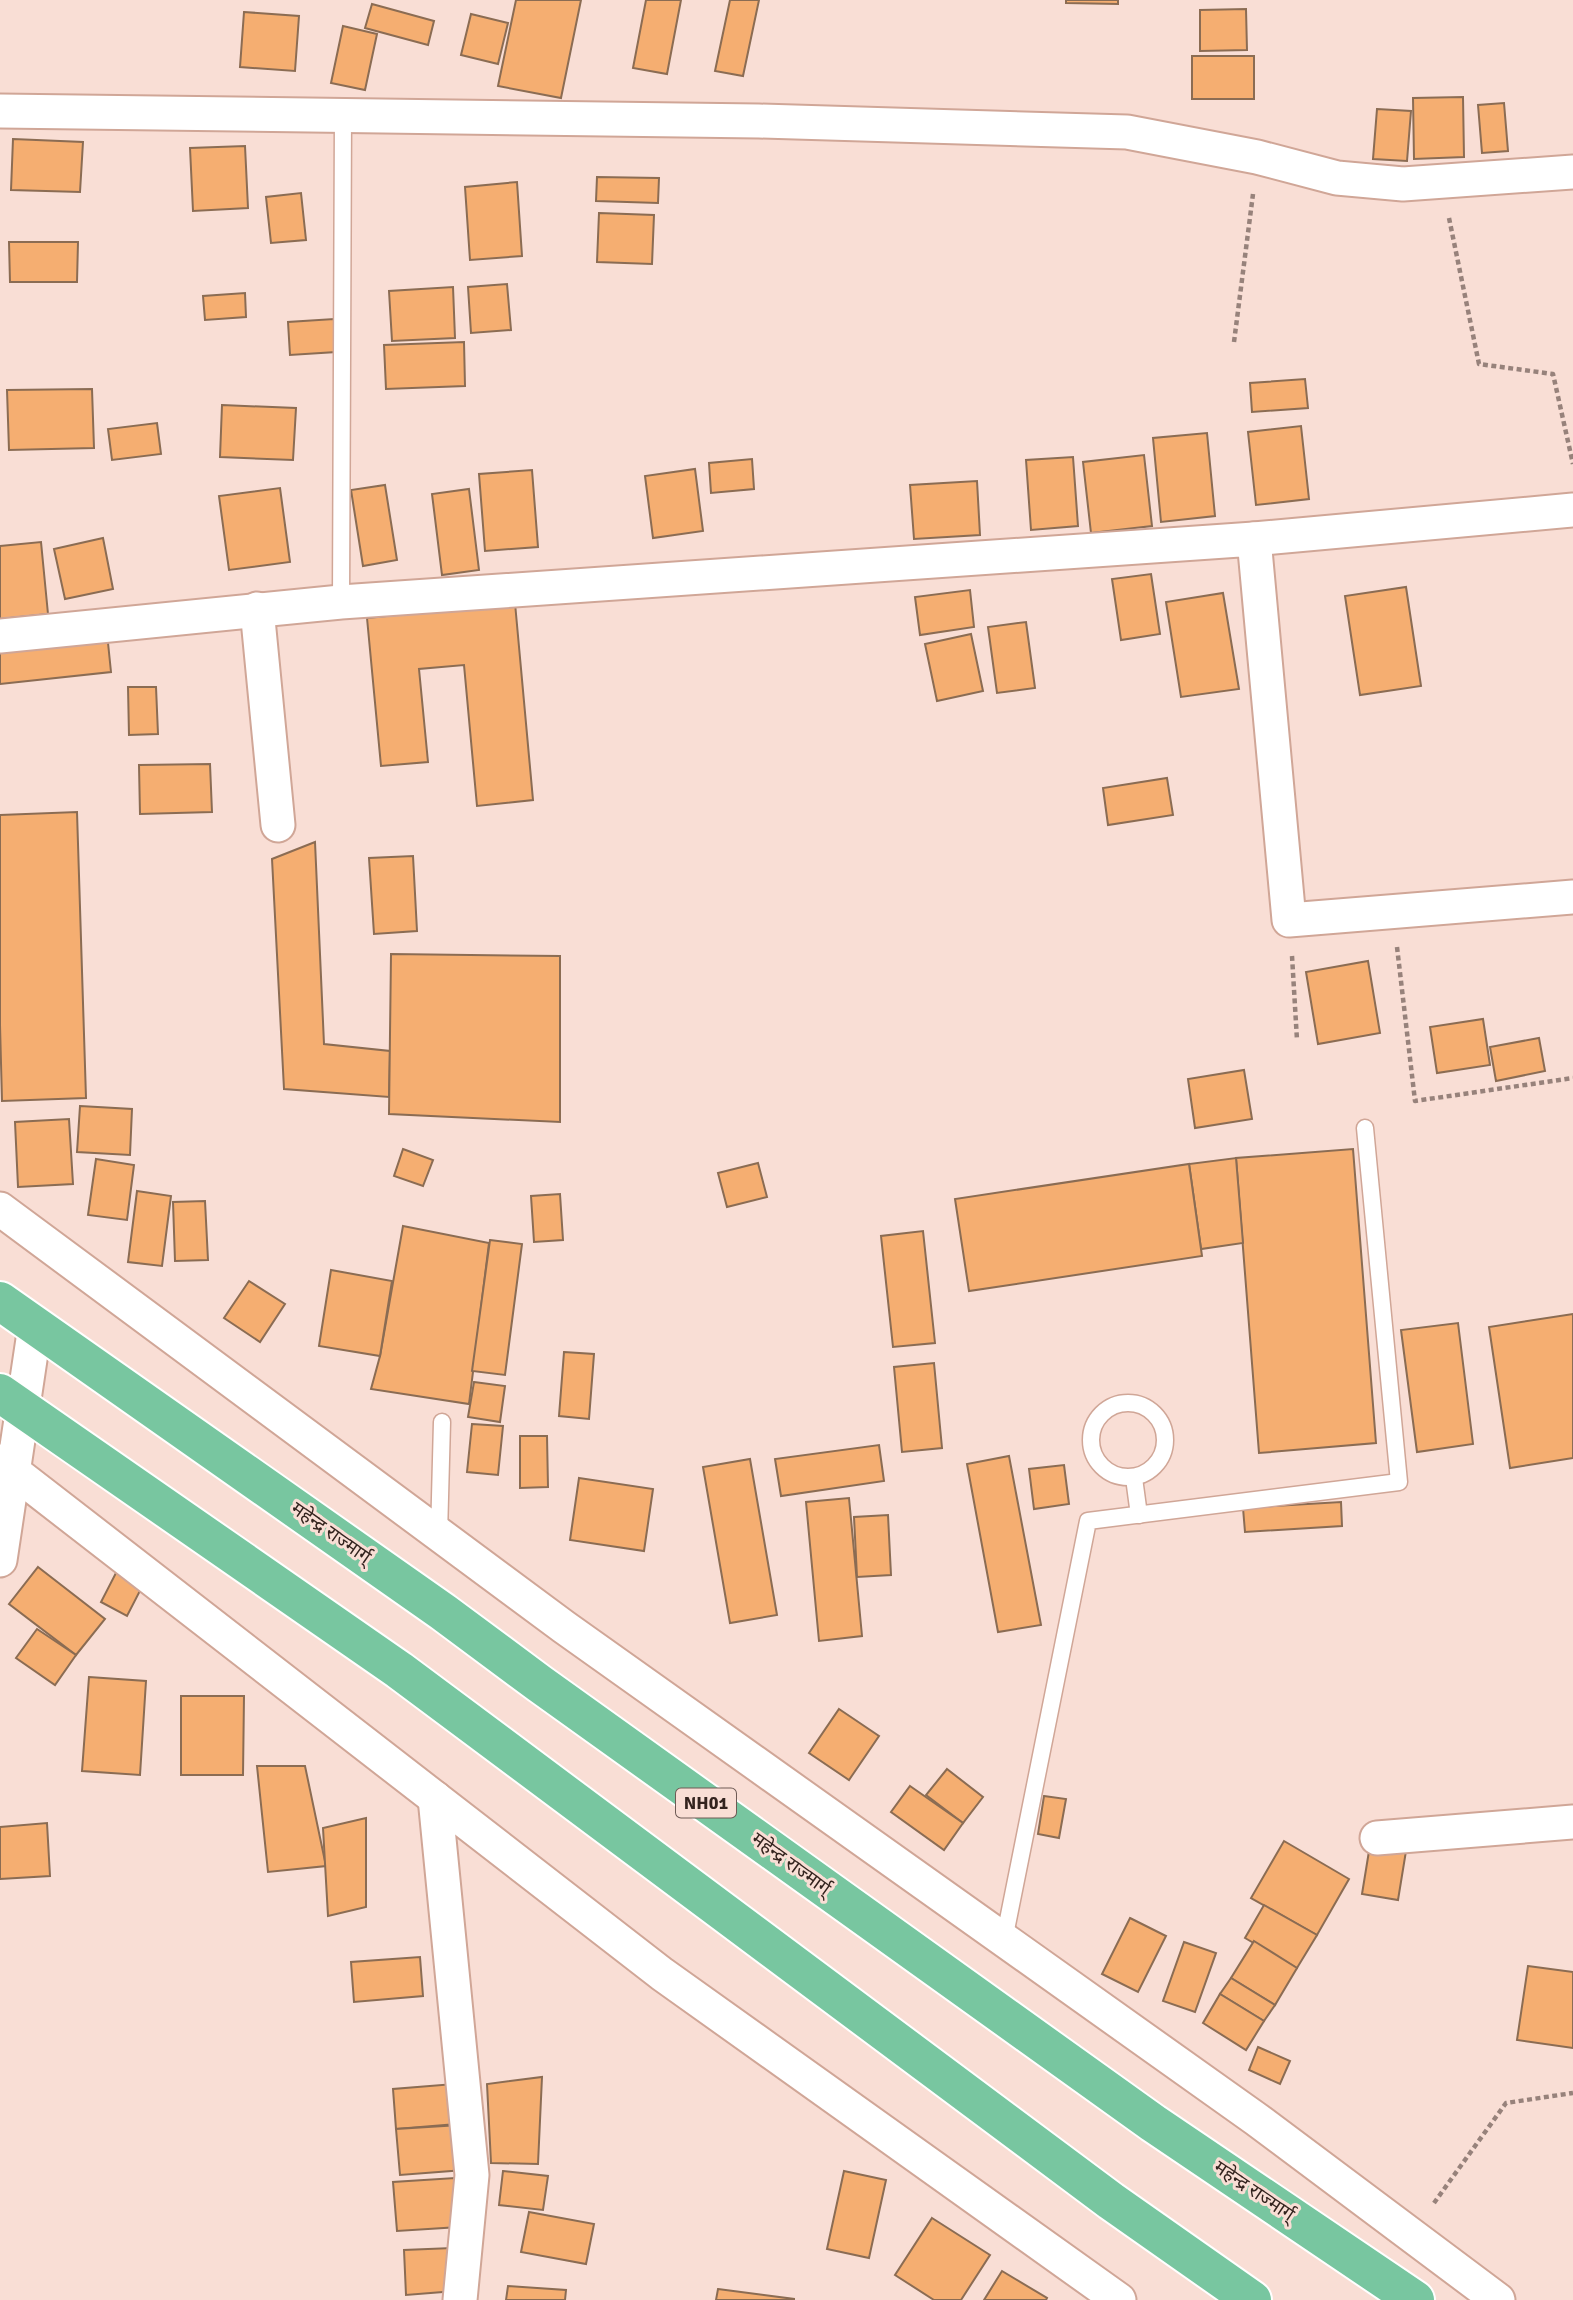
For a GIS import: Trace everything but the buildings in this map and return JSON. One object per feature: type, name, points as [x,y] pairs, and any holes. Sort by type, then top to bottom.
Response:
[{"type":"highway","name":"महेन्द्र राज्मार्ग्","points":[[0,1301],[443,1612],[551,1693],[1153,2123],[1415,2300]]},
{"type":"highway","points":[[11,1401],[399,1670],[1111,2201],[1252,2300]]},
{"type":"street","points":[[0,111],[759,121],[1127,132],[1257,157],[1337,178],[1403,184],[1573,172]]},
{"type":"street","points":[[0,636],[341,602],[1254,539],[1573,510]]},
{"type":"street","points":[[1254,539],[1289,920],[1573,897]]},
{"type":"street","points":[[257,609],[278,825]]},
{"type":"street","points":[[0,1209],[564,1627],[1256,2119],[1497,2300]]},
{"type":"street","points":[[0,1560],[11,1401],[35,1326]]},
{"type":"street","points":[[7,1466],[662,1973],[1119,2300]]},
{"type":"street","points":[[435,1798],[472,2175],[460,2300]]},
{"type":"street","points":[[1377,1838],[1573,1822]]},
{"type":"lane","points":[[341,602],[343,115]]},
{"type":"lane","points":[[1004,1940],[1088,1521],[1399,1482],[1365,1128]]},
{"type":"lane","points":[[1121,1403],[1144,1406],[1162,1422],[1166,1433],[1163,1457],[1145,1474],[1134,1478],[1110,1473],[1099,1464],[1093,1453],[1091,1440],[1099,1416],[1121,1403]]},
{"type":"lane","points":[[439,1535],[442,1422]]},
{"type":"lane","points":[[1134,1478],[1139,1515]]},
{"type":"path","points":[[1234,342],[1257,157]]},
{"type":"path","points":[[1442,182],[1479,364],[1553,374],[1573,464]]},
{"type":"path","points":[[1393,912],[1415,1101],[1573,1078]]},
{"type":"path","points":[[1289,920],[1297,1040]]},
{"type":"path","points":[[1410,2235],[1506,2103],[1573,2093]]}]
